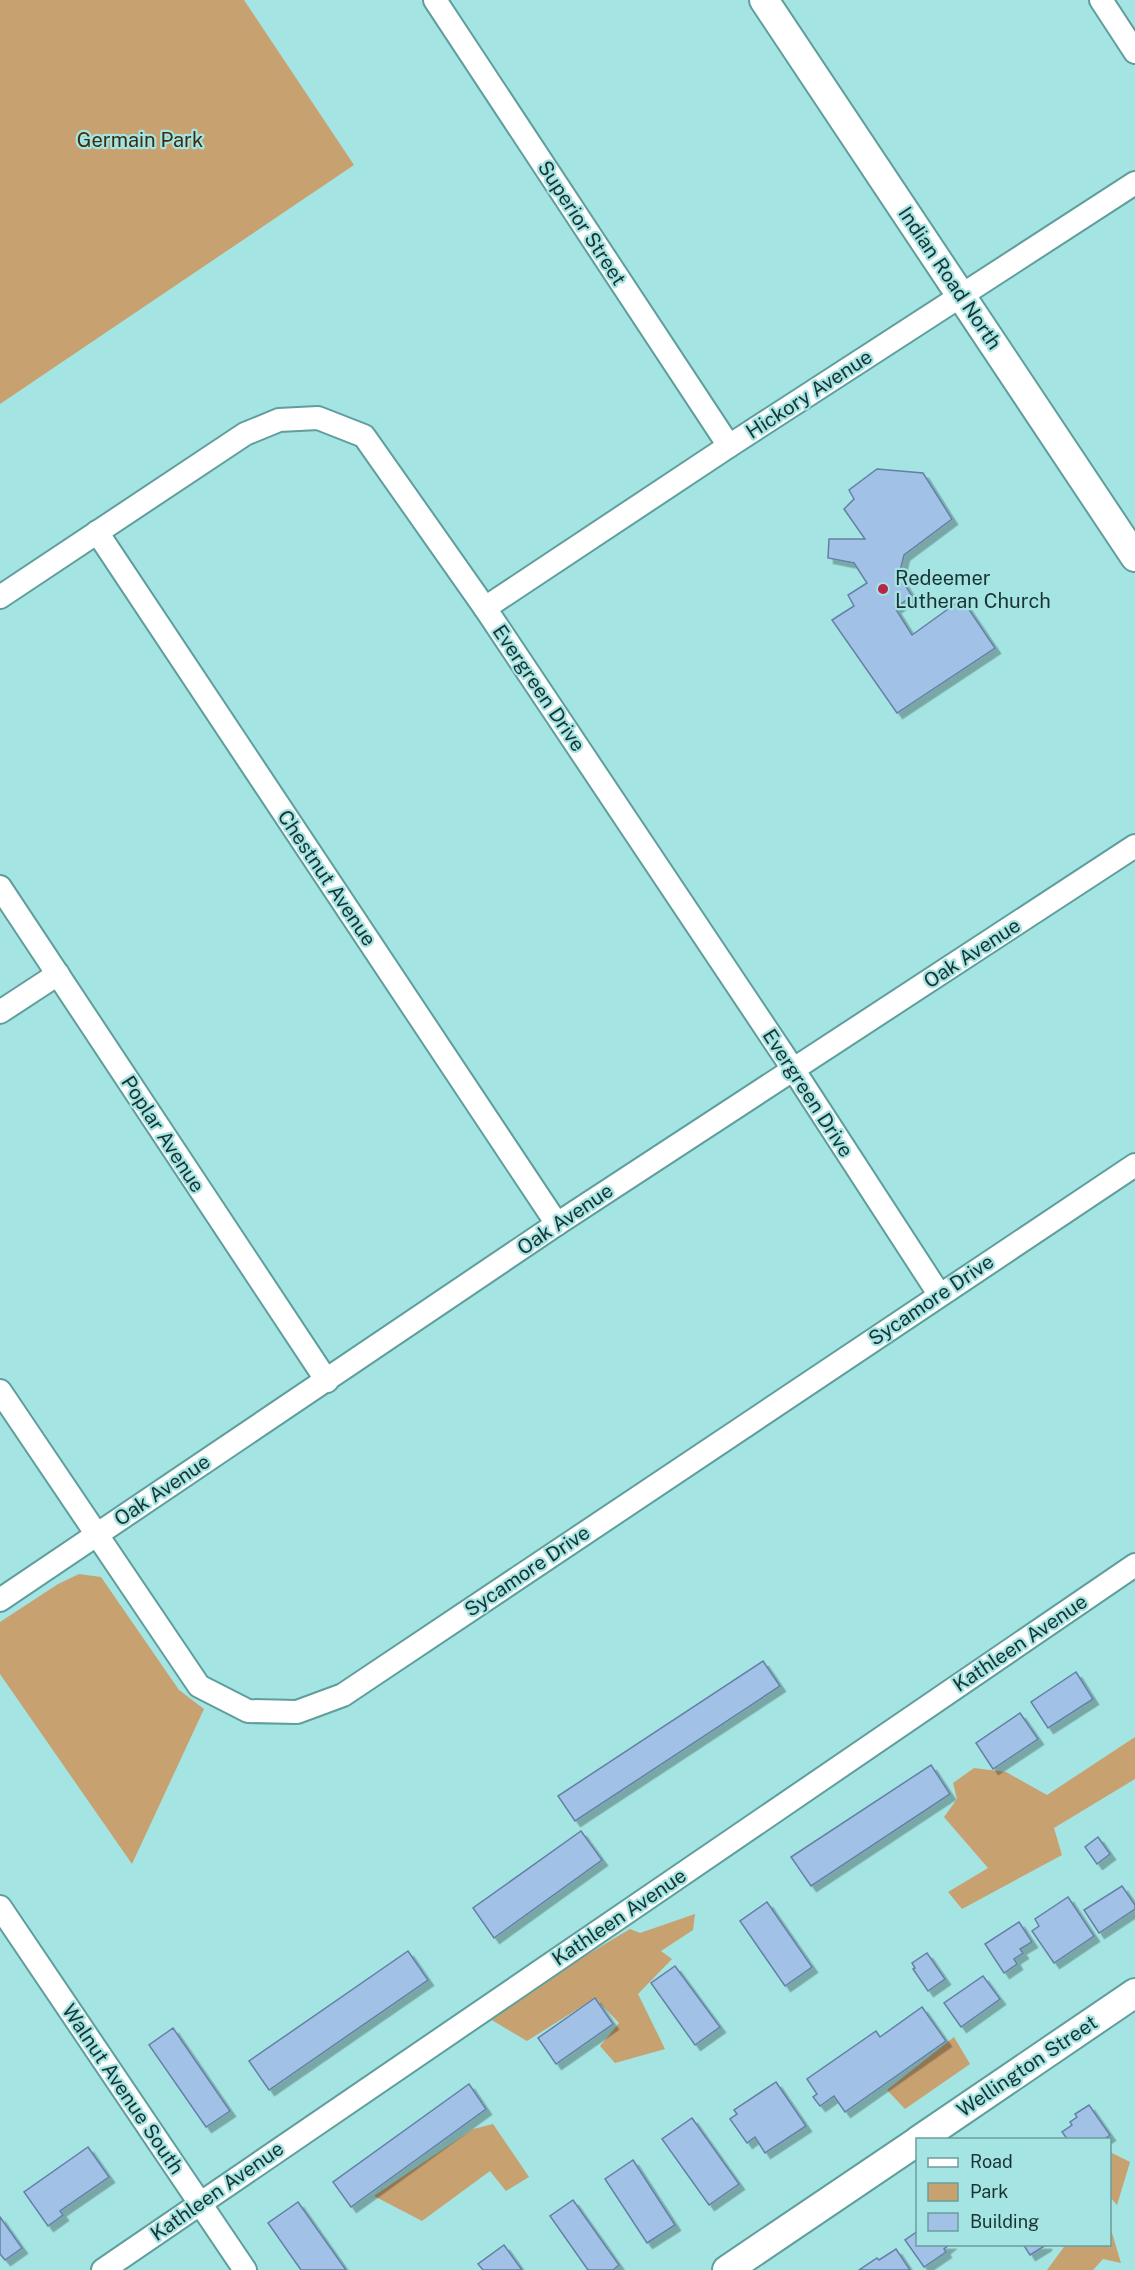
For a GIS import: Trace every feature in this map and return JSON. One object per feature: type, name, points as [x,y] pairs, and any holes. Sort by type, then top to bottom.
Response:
[{"type":"main road","name":"Indian Road North","points":[[764,0],[963,296],[1127,527],[1135,557]]},
{"type":"main road","name":"Wellington Street","points":[[922,2138],[1135,1993]]},
{"type":"main road","name":"Wellington Street","points":[[727,2270],[916,2142]]},
{"type":"street","name":"Superior Street","points":[[435,0],[729,446]]},
{"type":"street","points":[[1101,0],[1135,52]]},
{"type":"street","name":"Hickory Avenue","points":[[485,608],[729,446],[1135,183]]},
{"type":"street","name":"Evergreen Drive","points":[[0,597],[244,434],[279,420],[318,418],[364,436],[485,608],[793,1069],[939,1294]]},
{"type":"street","name":"Chestnut Avenue","points":[[97,532],[557,1224]]},
{"type":"street","name":"Oak Avenue","points":[[0,1600],[557,1224],[1135,846]]},
{"type":"street","name":"Poplar Avenue","points":[[0,886],[327,1381]]},
{"type":"street","points":[[0,1012],[58,974]]},
{"type":"street","name":"Sycamore Drive","points":[[0,1391],[199,1686],[248,1711],[297,1712],[343,1695],[1135,1165]]},
{"type":"street","name":"Kathleen Avenue","points":[[103,2270],[1135,1565]]},
{"type":"street","name":"Walnut Avenue South","points":[[0,1907],[245,2270]]},
{"type":"green space","name":"Germain Park","points":[[0,0],[244,0],[354,165],[0,404]]},
{"type":"green space","points":[[79,1574],[101,1577],[179,1690],[204,1709],[132,1864],[0,1674],[0,1622],[58,1584]]},
{"type":"green space","points":[[1135,1737],[1135,1779],[1054,1828],[1062,1855],[962,1909],[948,1892],[988,1868],[944,1817],[957,1799],[953,1783],[974,1768],[1006,1772],[1047,1795]]},
{"type":"green space","points":[[695,1914],[693,1930],[661,1951],[672,1959],[638,1994],[665,2049],[615,2063],[600,2046],[619,2023],[595,1998],[527,2041],[485,2016],[630,1929],[640,1933]]},
{"type":"green space","points":[[954,2037],[970,2064],[905,2109],[887,2090]]},
{"type":"green space","points":[[493,2124],[529,2177],[506,2191],[490,2171],[422,2221],[374,2196],[473,2129]]},
{"type":"green space","points":[[1111,2152],[1130,2162],[1117,2205],[1111,2198]]},
{"type":"green space","points":[[1111,2229],[1121,2263],[1103,2259],[1093,2270],[1047,2270],[1064,2247],[1111,2246]]},
{"type":"building","name":"Redeemer Lutheran Church","points":[[877,469],[923,473],[952,519],[904,555],[899,575],[912,596],[895,608],[912,635],[962,599],[995,648],[897,713],[832,620],[854,606],[848,595],[867,583],[854,563],[828,558],[829,539],[865,539],[844,509],[854,499],[849,490]]},
{"type":"building","points":[[763,1661],[780,1686],[575,1821],[558,1796]]},
{"type":"building","points":[[1076,1672],[1093,1699],[1048,1728],[1031,1702]]},
{"type":"building","points":[[1020,1713],[1038,1739],[993,1769],[976,1743]]},
{"type":"building","points":[[931,1765],[950,1794],[811,1886],[791,1857]]},
{"type":"building","points":[[581,1831],[602,1860],[494,1938],[473,1908]]},
{"type":"building","points":[[1098,1837],[1110,1854],[1097,1864],[1085,1847]]},
{"type":"building","points":[[1122,1886],[1135,1905],[1135,1909],[1099,1933],[1084,1910]]},
{"type":"building","points":[[1068,1897],[1094,1936],[1054,1963],[1032,1931],[1039,1926],[1035,1919]]},
{"type":"building","points":[[767,1902],[812,1967],[785,1986],[740,1921]]},
{"type":"building","points":[[1019,1922],[1032,1942],[1020,1949],[1023,1953],[1014,1959],[1017,1964],[1004,1973],[985,1944]]},
{"type":"building","points":[[408,1951],[428,1980],[269,2090],[249,2061]]},
{"type":"building","points":[[927,1953],[945,1979],[928,1991],[913,1969],[915,1968],[912,1963]]},
{"type":"building","points":[[675,1966],[720,2027],[695,2045],[651,1983]]},
{"type":"building","points":[[983,1976],[1000,1999],[961,2027],[944,2003]]},
{"type":"building","points":[[595,1998],[613,2024],[556,2064],[538,2038]]},
{"type":"building","points":[[922,2007],[946,2041],[845,2112],[834,2096],[820,2106],[813,2097],[817,2094],[807,2079],[876,2031],[880,2037]]},
{"type":"building","points":[[173,2028],[230,2111],[206,2127],[149,2045]]},
{"type":"building","points":[[776,2082],[806,2126],[765,2153],[755,2137],[747,2143],[730,2119],[737,2114],[734,2110]]},
{"type":"building","points":[[469,2084],[486,2109],[351,2207],[333,2182]]},
{"type":"building","points":[[1089,2105],[1110,2135],[1106,2138],[1066,2138],[1062,2132],[1072,2125],[1070,2122],[1077,2117],[1075,2114]]},
{"type":"building","points":[[692,2118],[739,2184],[709,2205],[662,2139]]},
{"type":"building","points":[[88,2147],[109,2177],[60,2211],[63,2215],[48,2226],[24,2192]]},
{"type":"building","points":[[633,2160],[675,2225],[647,2243],[605,2179]]},
{"type":"building","points":[[573,2200],[619,2265],[613,2270],[588,2270],[550,2216]]},
{"type":"building","points":[[298,2202],[346,2270],[301,2270],[268,2223]]},
{"type":"building","points":[[0,2217],[22,2248],[5,2260],[0,2254]]},
{"type":"building","points":[[916,2232],[916,2246],[948,2246],[944,2249],[946,2252],[924,2267],[905,2240]]},
{"type":"building","points":[[504,2245],[522,2270],[483,2270],[478,2264]]},
{"type":"building","points":[[1024,2246],[1044,2246],[1030,2255]]},
{"type":"building","points":[[896,2249],[910,2270],[859,2270],[877,2258],[879,2260]]},
{"type":"place","name":"Redeemer Lutheran Church","points":[[883,589]]}]
